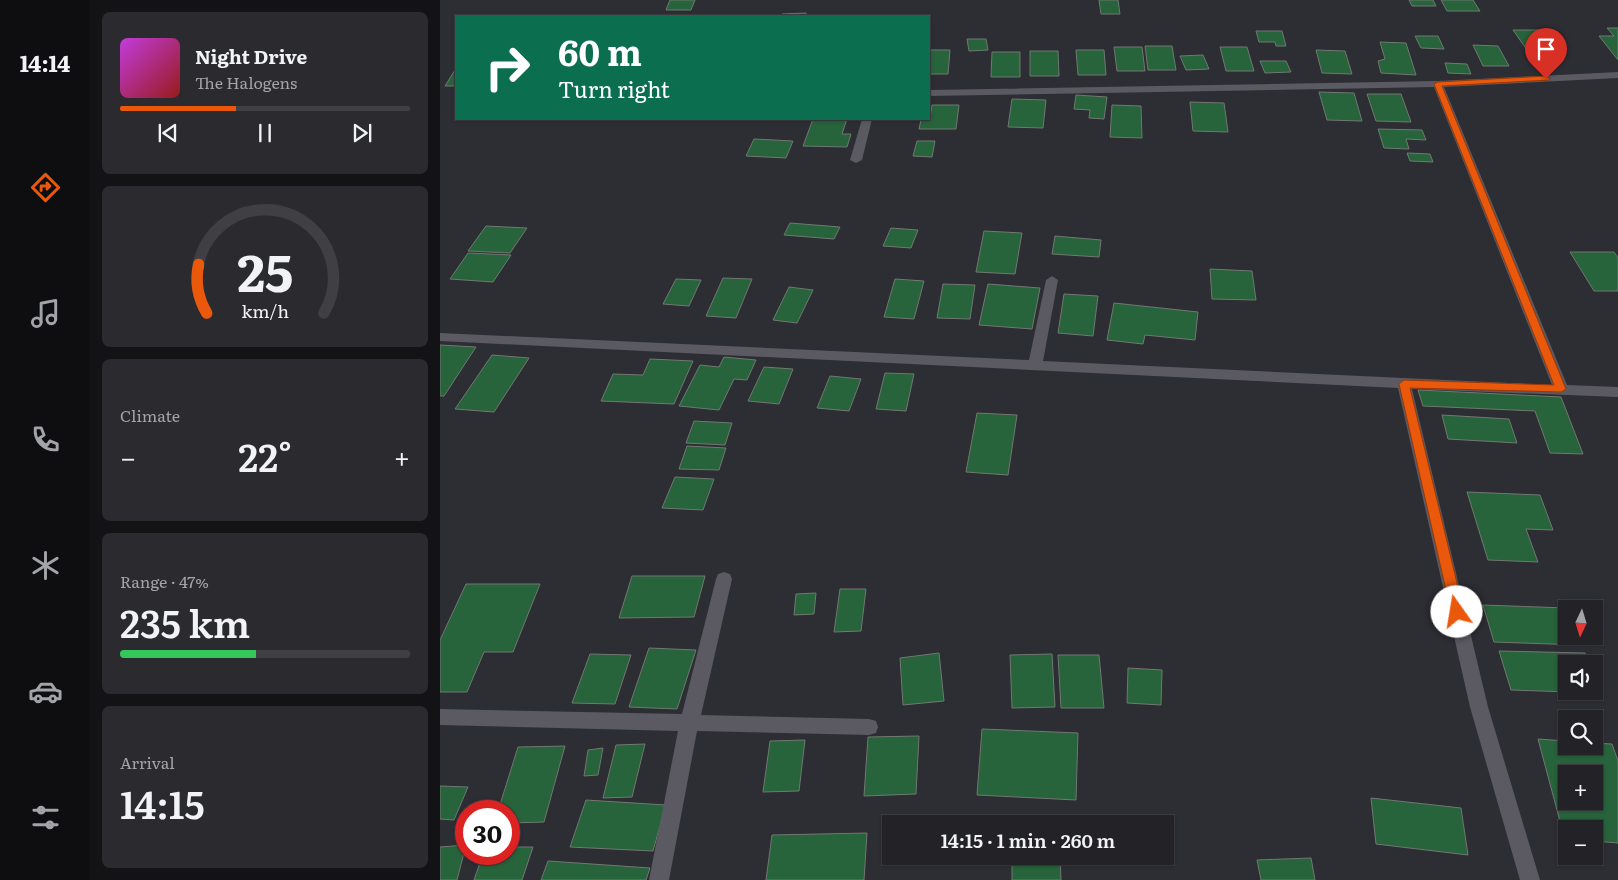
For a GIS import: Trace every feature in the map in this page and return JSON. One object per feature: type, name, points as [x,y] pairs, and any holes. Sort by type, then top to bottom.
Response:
[{"type":"street","points":[[930,93],[1438,84],[1618,75]]},
{"type":"street","points":[[1438,84],[1561,389]]},
{"type":"street","points":[[856,160],[867,120]]},
{"type":"street","points":[[1035,366],[1052,280]]},
{"type":"street","points":[[440,337],[1404,384],[1618,392]]},
{"type":"street","points":[[1404,384],[1479,707],[1530,880]]},
{"type":"street","points":[[659,880],[689,724],[724,579]]},
{"type":"street","points":[[440,717],[869,728]]},
{"type":"building","points":[[670,0],[695,0],[691,10],[666,10]]},
{"type":"building","points":[[1099,0],[1118,0],[1120,14],[1101,14]]},
{"type":"building","points":[[1409,0],[1433,0],[1436,6],[1412,6]]},
{"type":"building","points":[[1441,0],[1473,0],[1480,11],[1447,11]]},
{"type":"building","points":[[806,13],[806,15],[782,15]]},
{"type":"building","points":[[1607,28],[1618,28],[1618,60],[1599,36],[1614,36]]},
{"type":"building","points":[[1513,30],[1543,30],[1557,50],[1527,50]]},
{"type":"building","points":[[1256,31],[1282,31],[1286,46],[1276,46],[1275,42],[1259,42]]},
{"type":"building","points":[[1415,36],[1438,36],[1444,49],[1421,48]]},
{"type":"building","points":[[967,39],[986,39],[988,50],[969,51]]},
{"type":"building","points":[[1380,42],[1406,43],[1416,75],[1381,73],[1378,61],[1385,59]]},
{"type":"building","points":[[1473,45],[1498,46],[1509,66],[1483,66]]},
{"type":"building","points":[[1145,46],[1172,46],[1176,70],[1148,70]]},
{"type":"building","points":[[1114,47],[1142,47],[1145,71],[1117,71]]},
{"type":"building","points":[[1220,47],[1247,47],[1254,71],[1226,71]]},
{"type":"building","points":[[930,50],[950,50],[948,74],[930,74]]},
{"type":"building","points":[[1076,50],[1104,50],[1106,75],[1078,75]]},
{"type":"building","points":[[1316,50],[1345,51],[1352,74],[1322,73]]},
{"type":"building","points":[[1030,51],[1058,51],[1059,76],[1030,76]]},
{"type":"building","points":[[992,52],[1020,52],[1020,77],[991,77]]},
{"type":"building","points":[[1203,55],[1209,69],[1186,70],[1180,56]]},
{"type":"building","points":[[1260,61],[1286,61],[1291,72],[1265,73]]},
{"type":"building","points":[[1445,63],[1467,64],[1471,74],[1448,73]]},
{"type":"building","points":[[455,70],[455,86],[445,86]]},
{"type":"building","points":[[1319,92],[1354,93],[1362,121],[1327,120]]},
{"type":"building","points":[[1367,94],[1401,94],[1411,122],[1376,121]]},
{"type":"building","points":[[1076,95],[1107,97],[1104,119],[1089,118],[1090,110],[1074,109]]},
{"type":"building","points":[[1012,99],[1046,100],[1043,128],[1008,127]]},
{"type":"building","points":[[1190,102],[1224,103],[1228,132],[1193,131]]},
{"type":"building","points":[[932,105],[959,105],[956,129],[919,129],[921,120],[930,120]]},
{"type":"building","points":[[1112,105],[1141,106],[1142,138],[1110,137]]},
{"type":"building","points":[[813,120],[847,120],[842,134],[851,134],[847,147],[803,146]]},
{"type":"building","points":[[1378,129],[1422,130],[1426,140],[1406,139],[1409,149],[1384,148]]},
{"type":"building","points":[[754,139],[793,141],[786,158],[746,156]]},
{"type":"building","points":[[917,141],[935,141],[932,157],[913,156]]},
{"type":"building","points":[[1407,153],[1430,154],[1433,162],[1410,161]]},
{"type":"building","points":[[790,223],[840,227],[834,239],[784,235]]},
{"type":"building","points":[[486,226],[527,228],[510,253],[468,251]]},
{"type":"building","points":[[891,228],[918,230],[911,248],[883,246]]},
{"type":"building","points":[[984,231],[1022,233],[1015,274],[976,272]]},
{"type":"building","points":[[1055,236],[1101,240],[1099,257],[1052,254]]},
{"type":"building","points":[[1570,252],[1614,252],[1618,258],[1618,291],[1594,291]]},
{"type":"building","points":[[468,253],[511,255],[493,282],[450,279]]},
{"type":"building","points":[[1210,269],[1252,271],[1256,300],[1212,299]]},
{"type":"building","points":[[723,278],[752,279],[736,318],[706,316]]},
{"type":"building","points":[[676,279],[701,280],[689,306],[663,304]]},
{"type":"building","points":[[895,279],[924,281],[914,319],[884,317]]},
{"type":"building","points":[[943,284],[975,285],[970,319],[937,318]]},
{"type":"building","points":[[988,284],[1040,288],[1032,329],[979,325]]},
{"type":"building","points":[[789,287],[813,290],[797,323],[773,320]]},
{"type":"building","points":[[1064,294],[1098,296],[1093,336],[1058,333]]},
{"type":"building","points":[[1114,303],[1198,312],[1195,340],[1145,335],[1143,344],[1107,340]]},
{"type":"building","points":[[440,345],[476,347],[444,396],[440,396]]},
{"type":"building","points":[[492,355],[529,358],[494,412],[455,409]]},
{"type":"building","points":[[724,357],[756,360],[747,380],[734,379],[719,410],[679,406],[700,365],[719,367]]},
{"type":"building","points":[[650,359],[693,361],[674,404],[601,401],[613,374],[643,375]]},
{"type":"building","points":[[764,367],[793,369],[779,404],[748,401]]},
{"type":"building","points":[[885,373],[914,374],[906,411],[876,409]]},
{"type":"building","points":[[830,376],[861,379],[849,411],[817,408]]},
{"type":"building","points":[[1418,390],[1561,397],[1583,454],[1550,453],[1535,411],[1423,406]]},
{"type":"building","points":[[977,413],[1017,415],[1008,475],[966,472]]},
{"type":"building","points":[[1442,415],[1509,419],[1517,443],[1448,439]]},
{"type":"building","points":[[694,421],[732,423],[725,445],[686,443]]},
{"type":"building","points":[[687,446],[726,448],[719,470],[679,469]]},
{"type":"building","points":[[675,477],[714,479],[703,510],[662,508]]},
{"type":"building","points":[[1467,492],[1540,495],[1553,530],[1526,529],[1538,562],[1488,560]]},
{"type":"building","points":[[632,576],[705,576],[694,617],[619,618]]},
{"type":"building","points":[[466,584],[540,584],[513,652],[484,652],[467,692],[440,692],[440,640]]},
{"type":"building","points":[[840,589],[866,589],[861,631],[834,632]]},
{"type":"building","points":[[816,593],[814,614],[794,615],[796,594]]},
{"type":"building","points":[[1483,605],[1558,608],[1558,644],[1494,642]]},
{"type":"building","points":[[649,648],[696,650],[677,709],[629,707]]},
{"type":"building","points":[[1499,651],[1585,653],[1586,655],[1558,655],[1558,692],[1511,690]]},
{"type":"building","points":[[939,653],[944,701],[903,705],[900,658]]},
{"type":"building","points":[[590,654],[631,655],[615,704],[572,703]]},
{"type":"building","points":[[1052,654],[1055,707],[1012,708],[1010,655]]},
{"type":"building","points":[[1058,655],[1099,655],[1104,708],[1061,708]]},
{"type":"building","points":[[1128,668],[1162,670],[1161,705],[1127,703]]},
{"type":"building","points":[[982,729],[1078,733],[1076,800],[977,795]]},
{"type":"building","points":[[919,736],[916,794],[864,796],[868,737]]},
{"type":"building","points":[[1538,739],[1558,740],[1558,755],[1603,755],[1603,744],[1612,744],[1618,761],[1618,843],[1603,842],[1603,820],[1560,820]]},
{"type":"building","points":[[805,740],[799,791],[763,792],[770,741]]},
{"type":"building","points":[[645,744],[632,797],[603,798],[616,745]]},
{"type":"building","points":[[565,746],[544,822],[520,823],[520,800],[501,800],[518,747]]},
{"type":"building","points":[[603,748],[598,775],[584,776],[588,750]]},
{"type":"building","points":[[440,786],[468,787],[462,800],[455,800],[454,820],[440,819]]},
{"type":"building","points":[[1371,798],[1461,808],[1468,855],[1376,844]]},
{"type":"building","points":[[586,800],[666,805],[653,851],[570,847]]},
{"type":"building","points":[[867,833],[864,880],[766,880],[772,835]]},
{"type":"building","points":[[455,846],[455,865],[461,865],[457,880],[440,880],[440,847]]},
{"type":"building","points":[[520,847],[533,847],[522,880],[474,880],[479,865],[520,865]]},
{"type":"building","points":[[1311,858],[1315,880],[1261,880],[1257,860]]},
{"type":"building","points":[[548,861],[650,868],[646,880],[541,880]]},
{"type":"building","points":[[1012,865],[1060,865],[1061,880],[1012,880]]},
{"type":"route","points":[[1457,612],[1404,384],[1561,389],[1438,84],[1546,79]]}]
